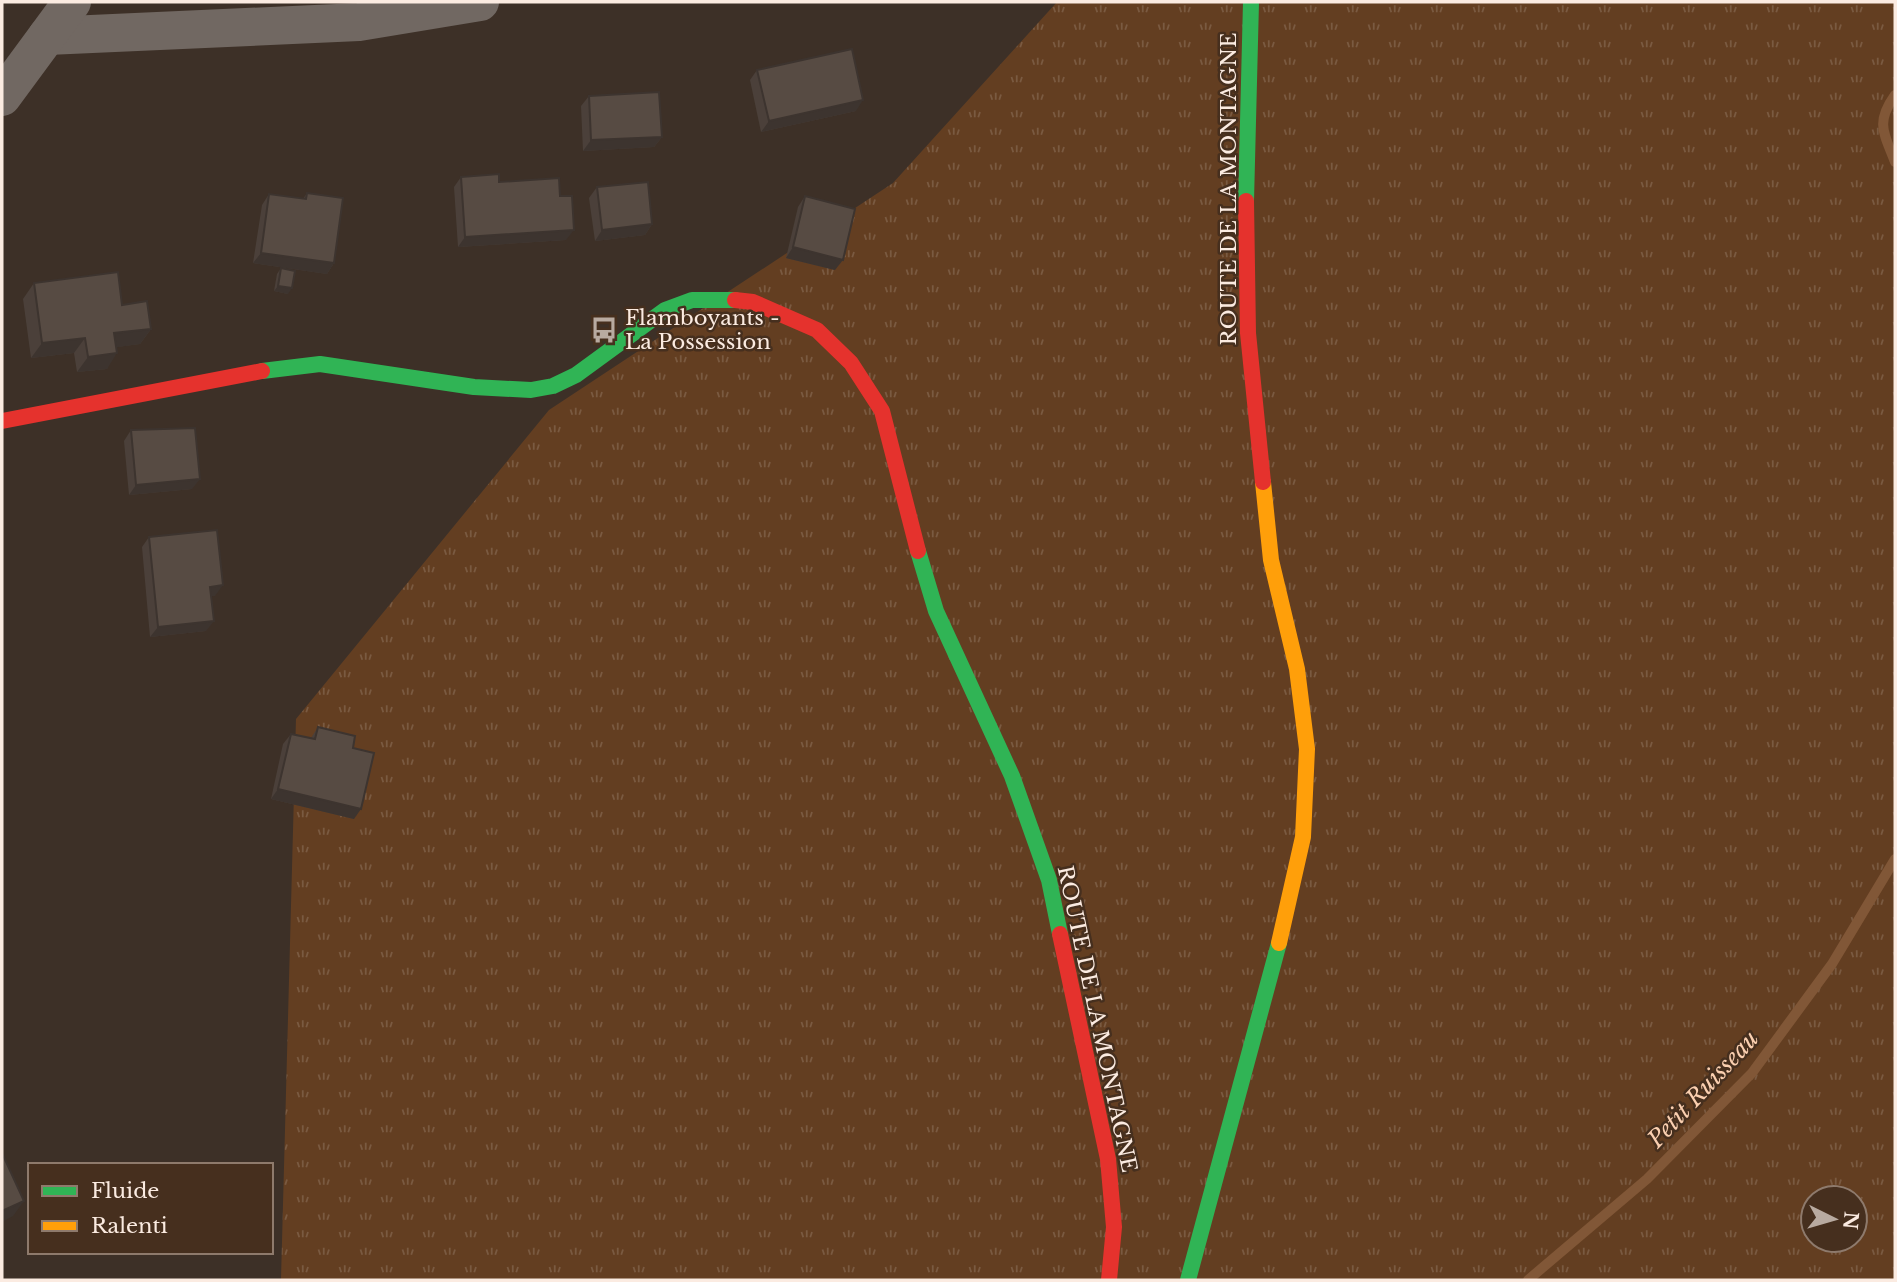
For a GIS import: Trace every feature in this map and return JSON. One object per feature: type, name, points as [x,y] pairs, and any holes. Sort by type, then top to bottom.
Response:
[{"type":"main road","name":"ROUTE DE LA MONTAGNE","points":[[1188,1280],[1285,921],[1304,824],[1307,749],[1297,669],[1271,560],[1248,333],[1246,219],[1251,2]]},
{"type":"main road","name":"ROUTE DE LA MONTAGNE","points":[[2,421],[266,370],[320,364],[474,387],[531,390],[553,386],[576,375],[665,310],[692,300],[719,298],[753,302],[817,330],[851,363],[882,411],[902,499],[936,611],[1012,776],[1049,880],[1108,1159],[1114,1227],[1109,1280]]},
{"type":"street","points":[[2,97],[72,2]]},
{"type":"street","points":[[47,36],[359,23],[480,2]]},
{"type":"green space","points":[[1057,2],[1895,2],[1895,1280],[281,1280],[296,719],[549,410],[893,183]]},
{"type":"building","points":[[852,49],[863,100],[769,121],[757,70]]},
{"type":"building","points":[[659,92],[662,137],[591,140],[589,96]]},
{"type":"building","points":[[499,174],[499,182],[559,178],[560,196],[572,196],[574,230],[465,237],[461,177]]},
{"type":"building","points":[[648,182],[652,224],[602,230],[597,187]]},
{"type":"building","points":[[307,193],[343,198],[334,263],[261,253],[269,194],[306,199]]},
{"type":"building","points":[[805,196],[855,209],[843,260],[793,247]]},
{"type":"building","points":[[281,268],[295,271],[292,288],[278,286]]},
{"type":"building","points":[[118,272],[122,305],[147,301],[151,329],[114,333],[117,353],[88,357],[85,338],[42,343],[34,283]]},
{"type":"building","points":[[195,428],[200,479],[136,485],[131,430]]},
{"type":"building","points":[[217,530],[223,585],[210,587],[214,621],[158,627],[149,537]]},
{"type":"building","points":[[318,727],[355,736],[353,748],[374,753],[361,809],[278,789],[291,734],[315,739]]},
{"type":"building","points":[[2,1153],[24,1201],[2,1211]]},
{"type":"waterway","name":"Petit Ruisseau","points":[[1895,95],[1883,121],[1895,162]]},
{"type":"waterway","name":"Petit Ruisseau","points":[[1528,1280],[1647,1179],[1752,1073],[1832,964],[1895,859]]},
{"type":"traffic: fast","points":[[1246,201],[1251,2]]},
{"type":"traffic: fast","points":[[262,371],[320,364],[474,387],[531,390],[553,386],[576,375],[665,310],[692,300],[735,300]]},
{"type":"traffic: fast","points":[[918,551],[936,611],[1012,776],[1049,880],[1060,934]]},
{"type":"traffic: fast","points":[[1188,1280],[1279,943]]},
{"type":"traffic: slow","points":[[1263,482],[1271,560],[1297,669],[1307,749],[1303,837],[1279,943]]},
{"type":"traffic: jam","points":[[1246,201],[1248,333],[1263,482]]},
{"type":"traffic: jam","points":[[735,300],[753,302],[817,330],[851,363],[882,411],[918,551]]},
{"type":"traffic: jam","points":[[2,421],[262,371]]},
{"type":"traffic: jam","points":[[1060,934],[1108,1159],[1114,1227],[1109,1280]]},
{"type":"place","name":"Flamboyants - La Possession","points":[[604,330]]}]
